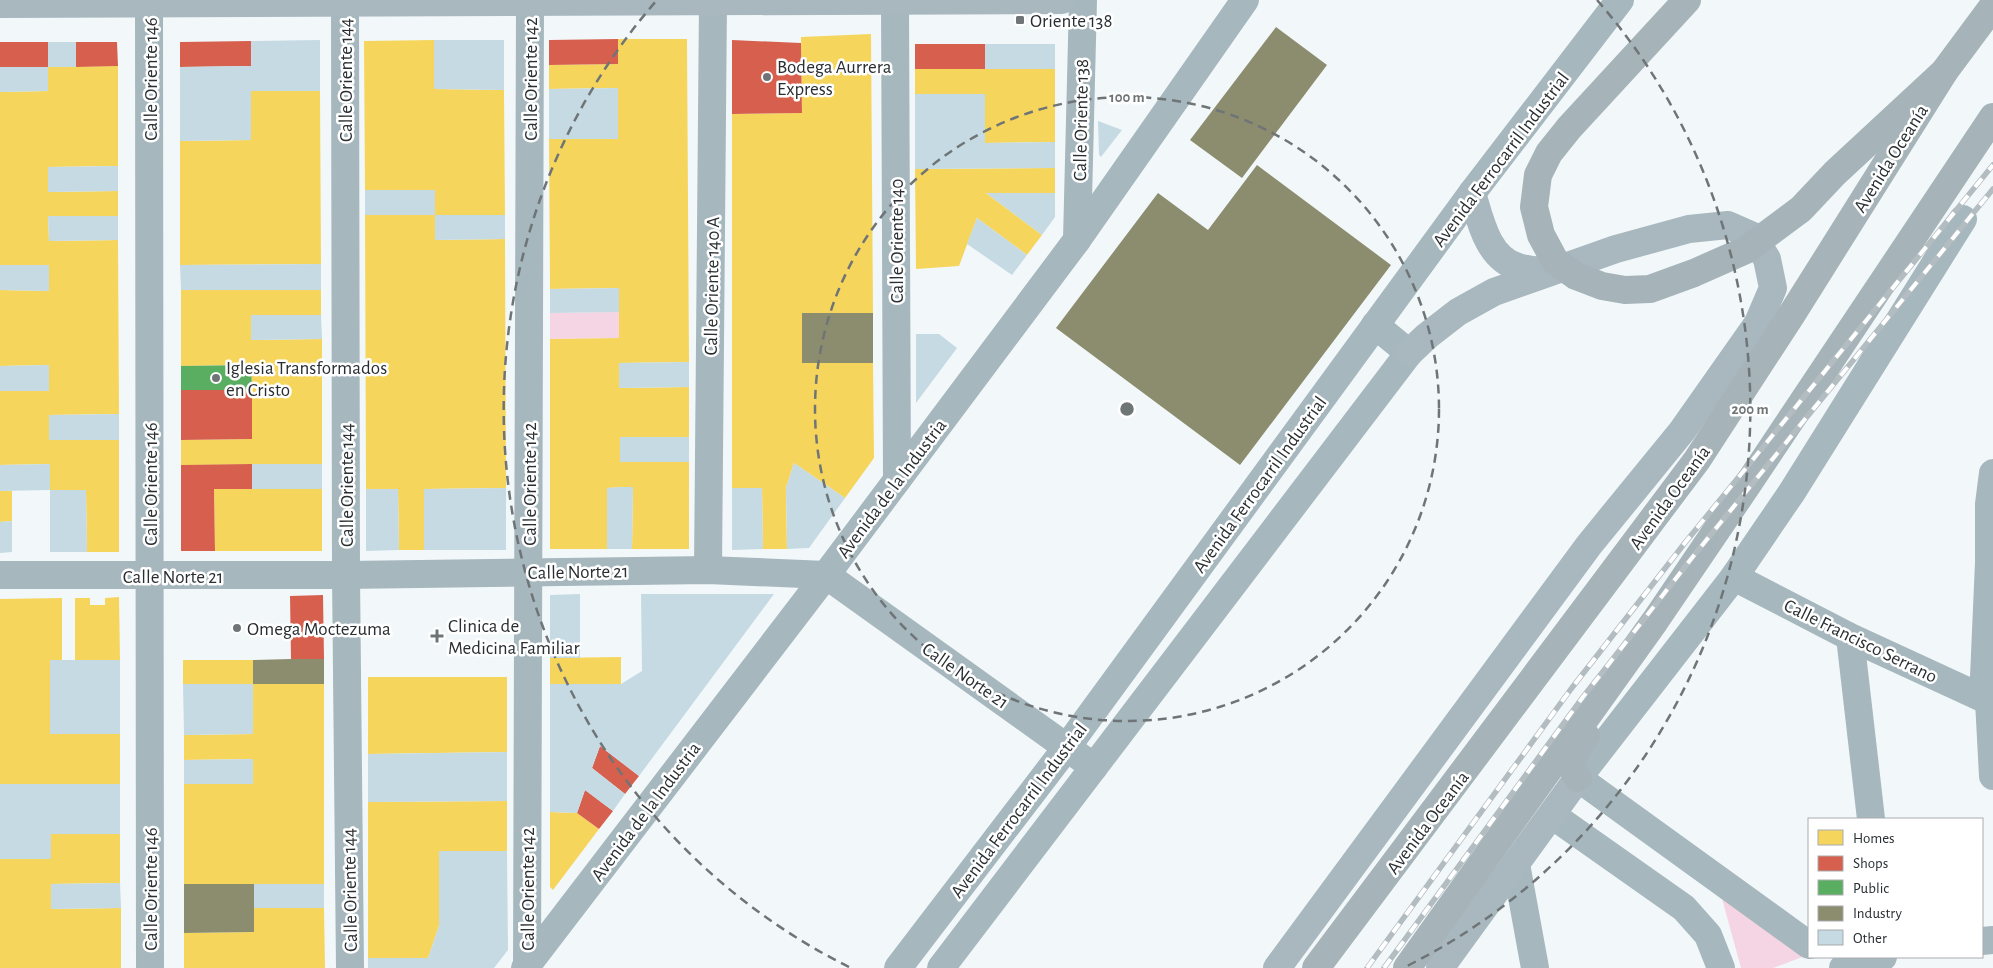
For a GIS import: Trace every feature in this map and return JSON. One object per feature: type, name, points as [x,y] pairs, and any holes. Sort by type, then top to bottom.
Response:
[{"type":"highway","points":[[1687,0],[1568,128],[1549,154],[1538,175],[1534,207],[1541,235],[1554,261],[1576,276],[1602,286],[1625,290],[1650,289],[1694,273],[1746,250],[1801,208],[1835,173],[1944,72]]},
{"type":"highway","name":"Avenida Oceanía","points":[[1316,967],[1517,702],[1696,460],[1792,314],[1944,72],[1993,6]]},
{"type":"highway","points":[[1406,968],[1655,621],[1993,117]]},
{"type":"highway","points":[[1578,778],[1572,770],[1571,760],[1629,673],[1655,621]]},
{"type":"main road","points":[[0,4],[1062,0]]},
{"type":"main road","points":[[1472,193],[1484,232],[1496,252],[1516,266],[1548,272]]},
{"type":"main road","name":"Avenida Oceanía","points":[[1277,968],[1589,545],[1682,431],[1758,323],[1773,288],[1767,259],[1754,236],[1728,225],[1689,229],[1616,249],[1494,292],[1465,308],[1427,336],[1409,353]]},
{"type":"main road","points":[[1440,968],[1578,778]]},
{"type":"street","name":"Calle Oriente 138","points":[[1077,240],[1083,0]]},
{"type":"street","name":"Avenida de la Industria","points":[[526,966],[826,575],[1077,240],[1245,0]]},
{"type":"street","name":"Avenida Ferrocarril Industrial","points":[[898,968],[1067,746],[1472,193],[1620,0]]},
{"type":"street","name":"Calle Oriente 146","points":[[149,2],[150,968]]},
{"type":"street","name":"Calle Oriente 144","points":[[345,2],[346,575],[350,968]]},
{"type":"street","name":"Calle Oriente 140 A","points":[[708,570],[713,2]]},
{"type":"street","name":"Calle Oriente 140","points":[[895,2],[897,480]]},
{"type":"street","name":"Calle Oriente 142","points":[[526,966],[530,3]]},
{"type":"street","points":[[1808,945],[1578,778],[1734,577],[1792,492],[1963,219]]},
{"type":"street","points":[[1375,324],[1409,353]]},
{"type":"street","name":"Avenida Ferrocarril Industrial","points":[[941,968],[1409,353]]},
{"type":"street","points":[[1993,473],[1989,504],[1989,562],[1984,677],[1989,701],[1993,776]]},
{"type":"street","name":"Calle Norte 21","points":[[0,575],[346,575],[708,570],[826,575],[1094,767]]},
{"type":"street","name":"Calle Francisco Serrano","points":[[1734,577],[1850,637],[1989,701]]},
{"type":"street","points":[[1850,637],[1872,818]]},
{"type":"street","points":[[1552,815],[1684,908],[1708,935],[1721,968]]},
{"type":"street","points":[[1516,864],[1535,968]]},
{"type":"street","points":[[1993,935],[1993,940]]},
{"type":"street","points":[[1826,958],[1841,968],[1879,958]]},
{"type":"shaded area","points":[[619,312],[619,338],[550,339],[550,313]]},
{"type":"shaded area","points":[[1721,895],[1805,956],[1773,968],[1741,968]]},
{"type":"building: Homes","points":[[871,34],[873,313],[802,313],[802,363],[873,363],[874,458],[845,498],[794,463],[786,488],[787,549],[763,549],[762,488],[732,488],[732,114],[802,113],[801,37]]},
{"type":"building: Homes","points":[[618,39],[687,39],[689,362],[619,363],[619,388],[689,387],[689,437],[620,437],[620,462],[689,462],[689,549],[632,549],[633,487],[607,488],[607,549],[550,549],[550,339],[619,338],[619,288],[550,289],[549,139],[618,139],[618,88],[549,89],[549,65],[618,64]]},
{"type":"building: Homes","points":[[434,40],[434,89],[504,90],[505,215],[435,215],[435,190],[365,190],[364,41]]},
{"type":"building: Homes","points":[[118,66],[118,166],[48,167],[48,192],[118,191],[118,216],[48,216],[49,241],[118,240],[119,414],[49,415],[49,440],[119,440],[119,552],[87,552],[86,490],[50,490],[50,464],[0,465],[0,391],[49,391],[49,365],[0,366],[0,290],[49,291],[49,265],[0,265],[0,92],[48,91],[48,67]]},
{"type":"building: Homes","points":[[915,69],[1055,69],[1055,142],[985,143],[985,94],[915,94]]},
{"type":"building: Homes","points":[[251,91],[320,91],[321,264],[180,265],[180,141],[251,140]]},
{"type":"building: Homes","points":[[1055,168],[1055,193],[986,193],[1042,235],[1027,255],[977,218],[959,266],[916,269],[915,169]]},
{"type":"building: Homes","points":[[365,215],[435,215],[435,240],[505,239],[506,488],[424,489],[424,550],[399,550],[398,489],[366,489]]},
{"type":"building: Homes","points":[[181,290],[321,290],[321,315],[251,315],[251,340],[322,339],[322,464],[181,465],[181,440],[252,439],[252,414],[251,365],[181,366]]},
{"type":"building: Homes","points":[[214,489],[322,489],[322,551],[215,551]]},
{"type":"building: Homes","points":[[0,491],[12,491],[12,521],[0,522]]},
{"type":"building: Homes","points":[[119,597],[120,660],[75,660],[75,598],[90,598],[90,605],[105,605],[105,598]]},
{"type":"building: Homes","points":[[62,598],[62,660],[50,660],[50,734],[120,734],[120,784],[0,784],[0,599]]},
{"type":"building: Homes","points":[[621,657],[621,684],[550,684],[550,658]]},
{"type":"building: Homes","points":[[183,660],[253,660],[253,684],[183,684]]},
{"type":"building: Homes","points":[[368,677],[507,677],[507,752],[368,754]]},
{"type":"building: Homes","points":[[253,684],[324,684],[324,884],[184,884],[184,784],[253,784],[253,759],[184,760],[184,735],[253,734]]},
{"type":"building: Homes","points":[[507,801],[507,851],[439,851],[439,926],[428,958],[368,958],[368,802]]},
{"type":"building: Homes","points":[[550,812],[577,813],[599,829],[553,890],[550,887]]},
{"type":"building: Homes","points":[[51,834],[120,834],[120,883],[51,884],[51,909],[121,908],[121,968],[0,968],[0,859],[51,859]]},
{"type":"building: Homes","points":[[254,908],[324,908],[325,968],[184,968],[184,933],[254,932]]},
{"type":"building: Shops","points":[[618,39],[618,64],[549,65],[549,40]]},
{"type":"building: Shops","name":"Bodega Aurrera Express","points":[[732,40],[801,43],[802,113],[732,114]]},
{"type":"building: Shops","points":[[251,41],[251,66],[180,67],[180,42]]},
{"type":"building: Shops","points":[[0,42],[48,42],[48,67],[0,67]]},
{"type":"building: Shops","points":[[76,42],[117,42],[118,66],[76,67]]},
{"type":"building: Shops","points":[[915,44],[985,44],[985,69],[915,69]]},
{"type":"building: Shops","points":[[181,390],[252,390],[252,439],[181,440]]},
{"type":"building: Shops","points":[[252,464],[252,489],[214,489],[215,551],[181,551],[181,465]]},
{"type":"building: Shops","points":[[323,595],[324,659],[291,659],[290,596]]},
{"type":"building: Shops","points":[[600,746],[639,776],[625,794],[592,768]]},
{"type":"building: Shops","points":[[585,790],[613,811],[599,829],[577,813]]},
{"type":"building: Public","name":"Iglesia Transformados en Cristo","points":[[251,365],[252,390],[181,390],[181,366]]},
{"type":"building: Industry","points":[[1276,27],[1327,65],[1242,178],[1190,140]]},
{"type":"building: Industry","points":[[1257,165],[1391,265],[1240,465],[1056,328],[1158,193],[1208,230]]},
{"type":"building: Industry","points":[[802,313],[873,313],[873,363],[802,363]]},
{"type":"building: Industry","points":[[324,659],[324,684],[253,684],[253,660]]},
{"type":"building: Industry","points":[[184,884],[254,884],[254,932],[184,933]]},
{"type":"building: Other","points":[[320,40],[320,91],[251,91],[251,140],[180,141],[180,67],[251,66],[251,41]]},
{"type":"building: Other","points":[[434,40],[504,40],[504,90],[434,89]]},
{"type":"building: Other","points":[[48,42],[76,42],[76,67],[48,67]]},
{"type":"building: Other","points":[[985,44],[1055,44],[1055,69],[985,69]]},
{"type":"building: Other","points":[[0,67],[48,67],[48,91],[0,92]]},
{"type":"building: Other","points":[[618,88],[618,139],[549,139],[549,89]]},
{"type":"building: Other","points":[[915,94],[985,94],[985,143],[1055,142],[1055,168],[915,169]]},
{"type":"building: Other","points":[[1098,121],[1122,130],[1101,157],[1099,155]]},
{"type":"building: Other","points":[[118,166],[118,191],[48,192],[48,167]]},
{"type":"building: Other","points":[[365,190],[435,190],[435,215],[365,215]]},
{"type":"building: Other","points":[[986,193],[1055,193],[1055,217],[1042,235]]},
{"type":"building: Other","points":[[435,215],[505,215],[505,239],[435,240]]},
{"type":"building: Other","points":[[48,216],[118,216],[118,240],[49,241]]},
{"type":"building: Other","points":[[977,218],[1027,255],[1012,275],[967,244]]},
{"type":"building: Other","points":[[321,264],[321,290],[181,290],[180,265]]},
{"type":"building: Other","points":[[0,265],[49,265],[49,291],[0,290]]},
{"type":"building: Other","points":[[619,288],[619,312],[550,313],[550,289]]},
{"type":"building: Other","points":[[251,315],[321,315],[322,339],[251,340]]},
{"type":"building: Other","points":[[916,334],[939,334],[957,348],[916,403]]},
{"type":"building: Other","points":[[689,362],[689,387],[619,388],[619,363]]},
{"type":"building: Other","points":[[49,365],[49,391],[0,391],[0,366]]},
{"type":"building: Other","points":[[119,414],[119,440],[49,440],[49,415]]},
{"type":"building: Other","points":[[620,437],[689,437],[689,462],[620,462]]},
{"type":"building: Other","points":[[794,463],[845,498],[809,548],[787,549],[786,488]]},
{"type":"building: Other","points":[[50,464],[50,490],[0,491],[0,465]]},
{"type":"building: Other","points":[[252,464],[322,464],[322,489],[252,489]]},
{"type":"building: Other","points":[[633,487],[632,549],[607,549],[607,488]]},
{"type":"building: Other","points":[[506,488],[506,550],[424,550],[424,489]]},
{"type":"building: Other","points":[[732,488],[762,488],[763,549],[732,550]]},
{"type":"building: Other","points":[[366,489],[398,489],[399,550],[366,551]]},
{"type":"building: Other","points":[[50,490],[86,490],[87,552],[50,552]]},
{"type":"building: Other","points":[[12,521],[12,552],[0,553],[0,522]]},
{"type":"building: Other","points":[[580,594],[580,658],[550,658],[550,595]]},
{"type":"building: Other","points":[[641,594],[774,594],[639,776],[600,746],[592,768],[625,794],[613,811],[585,790],[577,813],[550,812],[550,684],[621,684],[642,671]]},
{"type":"building: Other","points":[[50,660],[120,660],[120,734],[50,734]]},
{"type":"building: Other","points":[[183,684],[253,684],[253,734],[184,735]]},
{"type":"building: Other","points":[[507,752],[507,801],[368,802],[368,754]]},
{"type":"building: Other","points":[[253,759],[253,784],[184,784],[184,760]]},
{"type":"building: Other","points":[[0,784],[120,784],[120,834],[51,834],[51,859],[0,859]]},
{"type":"building: Other","points":[[439,851],[507,851],[508,950],[494,968],[368,968],[368,958],[428,958],[439,926]]},
{"type":"building: Other","points":[[120,883],[121,908],[51,909],[51,884]]},
{"type":"building: Other","points":[[254,884],[324,884],[324,908],[254,908]]},
{"type":"railway","points":[[1367,968],[1571,689],[1684,544],[1993,165]]},
{"type":"railway","points":[[1384,968],[1583,697],[1695,554],[1993,189]]},
{"type":"place","name":"Oriente 138","points":[[1020,20]]},
{"type":"place","name":"Bodega Aurrera Express","points":[[767,77]]},
{"type":"place","name":"Iglesia Transformados en Cristo","points":[[216,378]]},
{"type":"place","name":"Omega Moctezuma","points":[[237,628]]},
{"type":"place","name":"Clinica de Medicina Familiar","points":[[437,636]]}]
